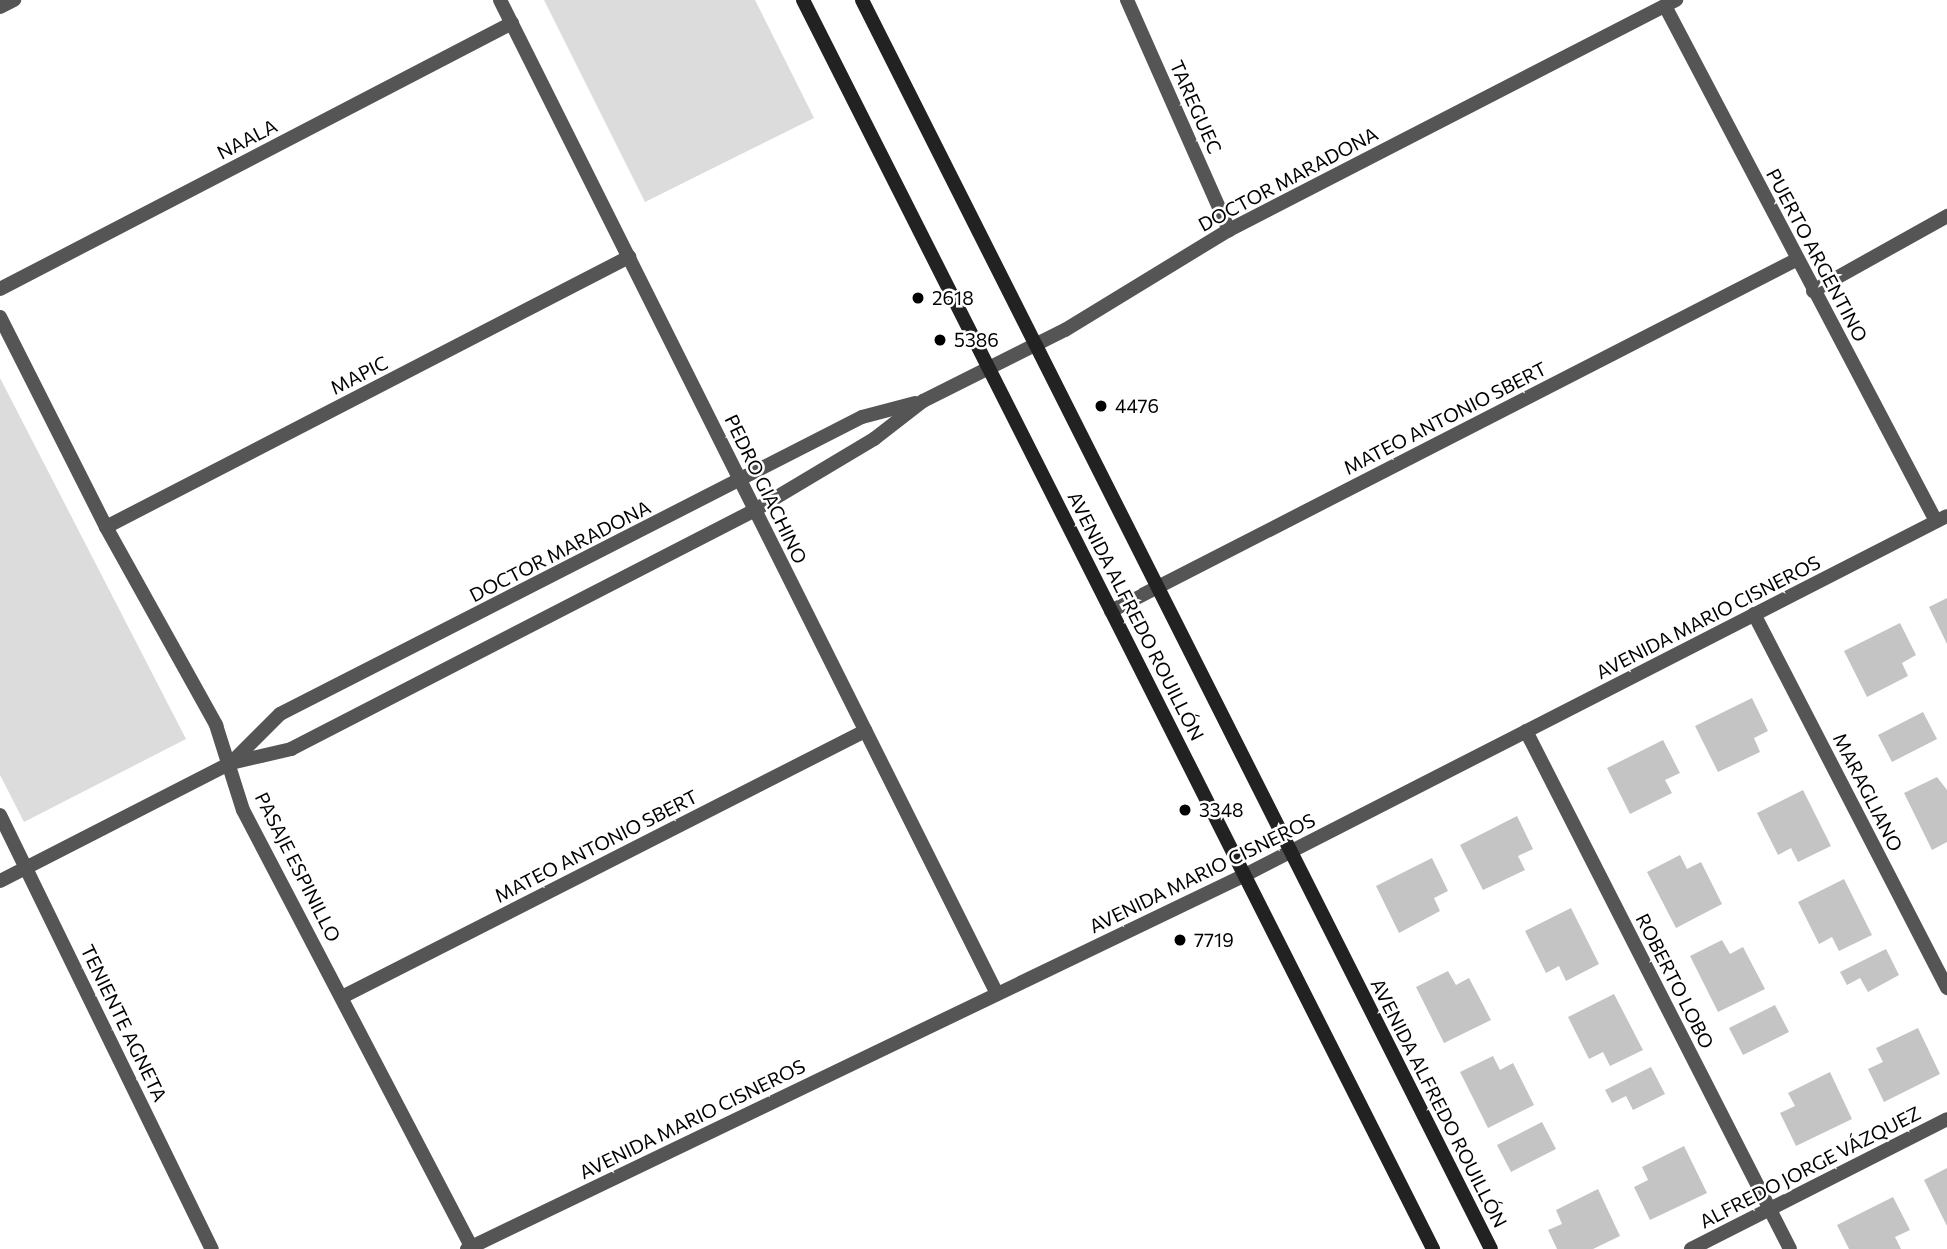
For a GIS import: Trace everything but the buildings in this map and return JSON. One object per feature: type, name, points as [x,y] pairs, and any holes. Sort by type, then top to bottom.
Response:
[{"type":"street","points":[[0,7],[14,0]]},
{"type":"street","name":"PEDRO GIACHINO","points":[[500,0],[997,994]]},
{"type":"street","name":"AVENIDA ALFREDO ROUILLÓN","points":[[803,0],[1433,1249]]},
{"type":"street","name":"AVENIDA ALFREDO ROUILLÓN","points":[[862,0],[1491,1249]]},
{"type":"street","name":"TAREGUEC","points":[[1127,0],[1229,230]]},
{"type":"street","name":"DOCTOR MARADONA","points":[[0,881],[231,763],[291,749],[755,510],[874,439],[923,401],[1034,345],[1229,230],[1671,3]]},
{"type":"street","name":"PUERTO ARGENTINO","points":[[1671,3],[1796,260],[1942,518]]},
{"type":"street","name":"NAALA","points":[[0,289],[512,23]]},
{"type":"street","points":[[1813,291],[1947,216]]},
{"type":"street","name":"MAPIC","points":[[106,527],[629,257]]},
{"type":"street","name":"MATEO ANTONIO SBERT","points":[[1111,611],[1796,260]]},
{"type":"street","name":"PASAJE ESPINILLO","points":[[0,317],[106,527],[216,725],[231,763],[243,810],[344,996],[469,1248]]},
{"type":"street","name":"DOCTOR MARADONA","points":[[231,763],[280,714],[862,417],[923,401]]},
{"type":"street","name":"AVENIDA MARIO CISNEROS","points":[[469,1248],[1245,875],[1942,518]]},
{"type":"street","name":"MARAGLIANO","points":[[1754,614],[1947,988]]},
{"type":"street","name":"MATEO ANTONIO SBERT","points":[[344,996],[865,731]]},
{"type":"street","name":"ROBERTO LOBO","points":[[1526,732],[1790,1249]]},
{"type":"street","name":"TENIENTE AGNETA","points":[[0,815],[212,1249]]},
{"type":"street","name":"ALFREDO JORGE VÁZQUEZ","points":[[1691,1249],[1947,1119]]},
{"type":"shaded area","points":[[544,0],[755,0],[814,118],[645,202]]},
{"type":"shaded area","points":[[0,378],[186,739],[24,822],[0,775]]},
{"type":"place","name":"2618","points":[[918,298]]},
{"type":"place","name":"5386","points":[[940,340]]},
{"type":"place","name":"4476","points":[[1101,406]]},
{"type":"place","name":"3348","points":[[1185,810]]},
{"type":"place","name":"7719","points":[[1180,940]]}]
